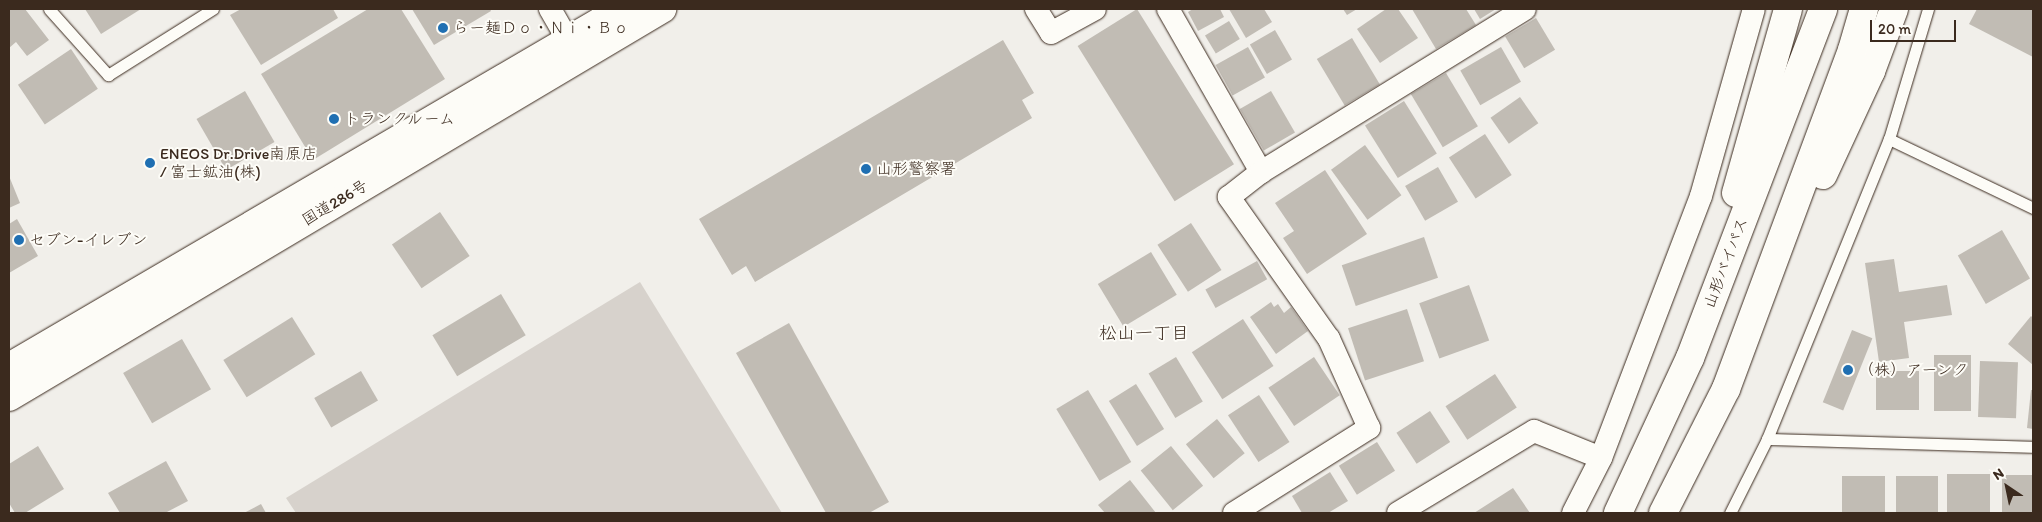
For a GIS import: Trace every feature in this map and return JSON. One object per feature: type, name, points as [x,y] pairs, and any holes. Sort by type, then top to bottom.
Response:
[{"type":"highway","name":"国道286号","points":[[9,367],[622,9]]},
{"type":"highway","name":"国道286号","points":[[9,398],[662,9]]},
{"type":"highway","points":[[1690,358],[1788,9]]},
{"type":"highway","name":"山形バイパス","points":[[1618,513],[1690,358],[1823,9]]},
{"type":"highway","points":[[1726,388],[1852,50],[1864,9]]},
{"type":"highway","points":[[1664,513],[1726,388],[1871,71],[1894,9]]},
{"type":"street","points":[[550,9],[568,40]]},
{"type":"street","points":[[1036,9],[1051,33],[1095,9]]},
{"type":"street","points":[[1168,9],[1261,172]]},
{"type":"street","points":[[1234,513],[1369,428],[1329,339],[1229,197],[1261,172],[1525,9]]},
{"type":"street","points":[[1573,513],[1601,458],[1701,196],[1754,9]]},
{"type":"street","points":[[1398,513],[1534,431],[1601,458]]},
{"type":"lane","points":[[49,9],[108,75],[213,9]]},
{"type":"lane","points":[[1730,513],[1767,439],[1889,139],[1928,9]]},
{"type":"lane","points":[[1889,139],[2033,208]]},
{"type":"lane","points":[[1767,439],[2033,448]]},
{"type":"shaded area","points":[[640,282],[782,513],[296,513],[286,498]]},
{"type":"building","points":[[9,9],[25,9],[49,40],[27,56],[16,42],[9,48]]},
{"type":"building","points":[[85,9],[141,9],[101,34]]},
{"type":"building","points":[[241,9],[333,9],[338,18],[261,65],[230,15]]},
{"type":"building","name":"トランクルーム","points":[[368,9],[401,9],[445,79],[313,160],[261,74]]},
{"type":"building","name":"らー麺Ｄｏ・Ｎｉ・Ｂｏ","points":[[412,9],[490,9],[491,11],[434,45]]},
{"type":"building","points":[[1137,9],[1234,164],[1175,201],[1078,46]]},
{"type":"building","points":[[1193,9],[1220,9],[1224,17],[1198,31],[1188,12]]},
{"type":"building","points":[[1229,9],[1264,9],[1272,22],[1246,38]]},
{"type":"building","points":[[1343,9],[1357,9],[1347,15]]},
{"type":"building","points":[[1386,9],[1398,9],[1418,38],[1380,63],[1357,29]]},
{"type":"building","points":[[1412,9],[1466,9],[1476,25],[1436,49]]},
{"type":"building","points":[[1474,9],[1496,9],[1480,19]]},
{"type":"building","points":[[1977,9],[2033,9],[2033,57],[1969,24]]},
{"type":"building","points":[[1536,18],[1555,50],[1524,68],[1505,37]]},
{"type":"building","points":[[1229,21],[1240,39],[1216,53],[1205,35]]},
{"type":"building","points":[[1275,30],[1292,59],[1267,74],[1250,44]]},
{"type":"building","points":[[1352,38],[1380,84],[1345,105],[1317,59]]},
{"type":"building","name":"山形警察署","points":[[1003,40],[1034,93],[1022,100],[1032,118],[755,282],[746,266],[732,275],[699,219]]},
{"type":"building","points":[[1248,47],[1265,78],[1233,96],[1216,65]]},
{"type":"building","points":[[1501,47],[1521,82],[1480,105],[1460,70]]},
{"type":"building","points":[[71,49],[98,89],[45,125],[18,85]]},
{"type":"building","points":[[1446,73],[1478,126],[1443,147],[1411,94]]},
{"type":"building","points":[[245,91],[274,142],[226,170],[197,119]]},
{"type":"building","points":[[1271,91],[1295,133],[1264,151],[1240,109]]},
{"type":"building","points":[[1520,97],[1538,123],[1509,144],[1491,118]]},
{"type":"building","points":[[1404,101],[1437,154],[1398,178],[1365,125]]},
{"type":"building","points":[[1485,134],[1512,175],[1476,199],[1449,157]]},
{"type":"building","points":[[1365,145],[1401,195],[1367,220],[1331,170]]},
{"type":"building","points":[[1438,167],[1458,202],[1425,221],[1405,186]]},
{"type":"building","points":[[1325,170],[1367,234],[1307,274],[1283,238],[1294,231],[1275,203]]},
{"type":"building","points":[[9,176],[20,203],[9,208]]},
{"type":"building","points":[[440,212],[470,256],[422,288],[392,244]]},
{"type":"building","name":"セブン-イレブン","points":[[17,219],[38,256],[9,273],[9,224]]},
{"type":"building","points":[[1191,223],[1221,270],[1188,292],[1157,245]]},
{"type":"building","points":[[2002,230],[2030,278],[1986,304],[1958,256]]},
{"type":"building","points":[[1424,237],[1438,278],[1356,306],[1342,265]]},
{"type":"building","points":[[1151,252],[1177,295],[1124,327],[1098,284]]},
{"type":"building","points":[[1894,259],[1899,292],[1947,285],[1952,315],[1904,322],[1909,358],[1879,362],[1865,263]]},
{"type":"building","points":[[1257,261],[1267,279],[1216,308],[1205,290]]},
{"type":"building","points":[[1469,285],[1489,340],[1439,359],[1419,303]]},
{"type":"building","points":[[501,294],[526,335],[457,376],[432,335]]},
{"type":"building","points":[[1271,302],[1274,307],[1278,304],[1284,313],[1291,307],[1308,331],[1276,354],[1250,317]]},
{"type":"building","points":[[1407,309],[1424,361],[1365,380],[1348,328]]},
{"type":"building","points":[[2031,316],[2033,318],[2033,365],[2008,344]]},
{"type":"building","points":[[292,317],[315,354],[247,397],[223,360]]},
{"type":"building","points":[[1243,319],[1273,366],[1222,399],[1192,352]]},
{"type":"building","points":[[789,323],[889,502],[869,513],[826,513],[736,353]]},
{"type":"building","name":"（株）アーンク","points":[[1852,330],[1872,338],[1843,411],[1823,402]]},
{"type":"building","points":[[182,339],[211,389],[152,423],[123,373]]},
{"type":"building","points":[[1934,355],[1971,355],[1971,411],[1934,411]]},
{"type":"building","points":[[1176,357],[1203,402],[1175,418],[1149,373]]},
{"type":"building","points":[[1314,357],[1340,395],[1294,426],[1268,388]]},
{"type":"building","points":[[1980,361],[2018,362],[2016,418],[1978,417]]},
{"type":"building","points":[[361,371],[378,400],[331,427],[314,398]]},
{"type":"building","points":[[1876,371],[1919,371],[1919,410],[1876,410]]},
{"type":"building","points":[[1495,374],[1517,408],[1467,440],[1446,406]]},
{"type":"building","points":[[1136,384],[1164,429],[1137,446],[1109,401]]},
{"type":"building","points":[[1088,390],[1131,462],[1100,481],[1056,409]]},
{"type":"building","points":[[2031,390],[2033,390],[2033,429],[2027,428]]},
{"type":"building","points":[[1259,395],[1289,442],[1258,462],[1228,415]]},
{"type":"building","points":[[1430,411],[1450,442],[1417,464],[1396,433]]},
{"type":"building","points":[[1217,419],[1245,453],[1214,478],[1186,444]]},
{"type":"building","points":[[1377,442],[1395,471],[1357,495],[1339,466]]},
{"type":"building","points":[[38,446],[64,489],[25,513],[15,513],[9,503],[9,464]]},
{"type":"building","points":[[1171,446],[1203,486],[1173,510],[1141,471]]},
{"type":"building","points":[[166,461],[188,501],[165,513],[120,513],[108,493]]},
{"type":"building","points":[[1330,472],[1348,501],[1328,513],[1302,513],[1292,496]]},
{"type":"building","points":[[1947,474],[1990,474],[1990,513],[1947,513]]},
{"type":"building","points":[[2002,475],[2033,475],[2033,513],[2002,513]]},
{"type":"building","points":[[1842,476],[1885,476],[1885,513],[1842,513]]},
{"type":"building","points":[[1896,476],[1938,476],[1938,513],[1896,513]]},
{"type":"building","points":[[1130,480],[1156,513],[1105,513],[1098,505]]},
{"type":"building","points":[[1513,488],[1530,513],[1474,513]]},
{"type":"building","points":[[261,504],[266,513],[244,513]]},
{"type":"place","name":"らー麺Ｄｏ・Ｎｉ・Ｂｏ","points":[[443,28]]},
{"type":"place","name":"トランクルーム","points":[[334,119]]},
{"type":"place","name":"ENEOS Dr.Drive南原店 / 富士鉱油(株)","points":[[150,163]]},
{"type":"place","name":"山形警察署","points":[[866,169]]},
{"type":"place","name":"セブン-イレブン","points":[[19,240]]},
{"type":"place","name":"（株）アーンク","points":[[1848,370]]},
{"type":"district","name":"松山一丁目","points":[[1144,333]]}]
